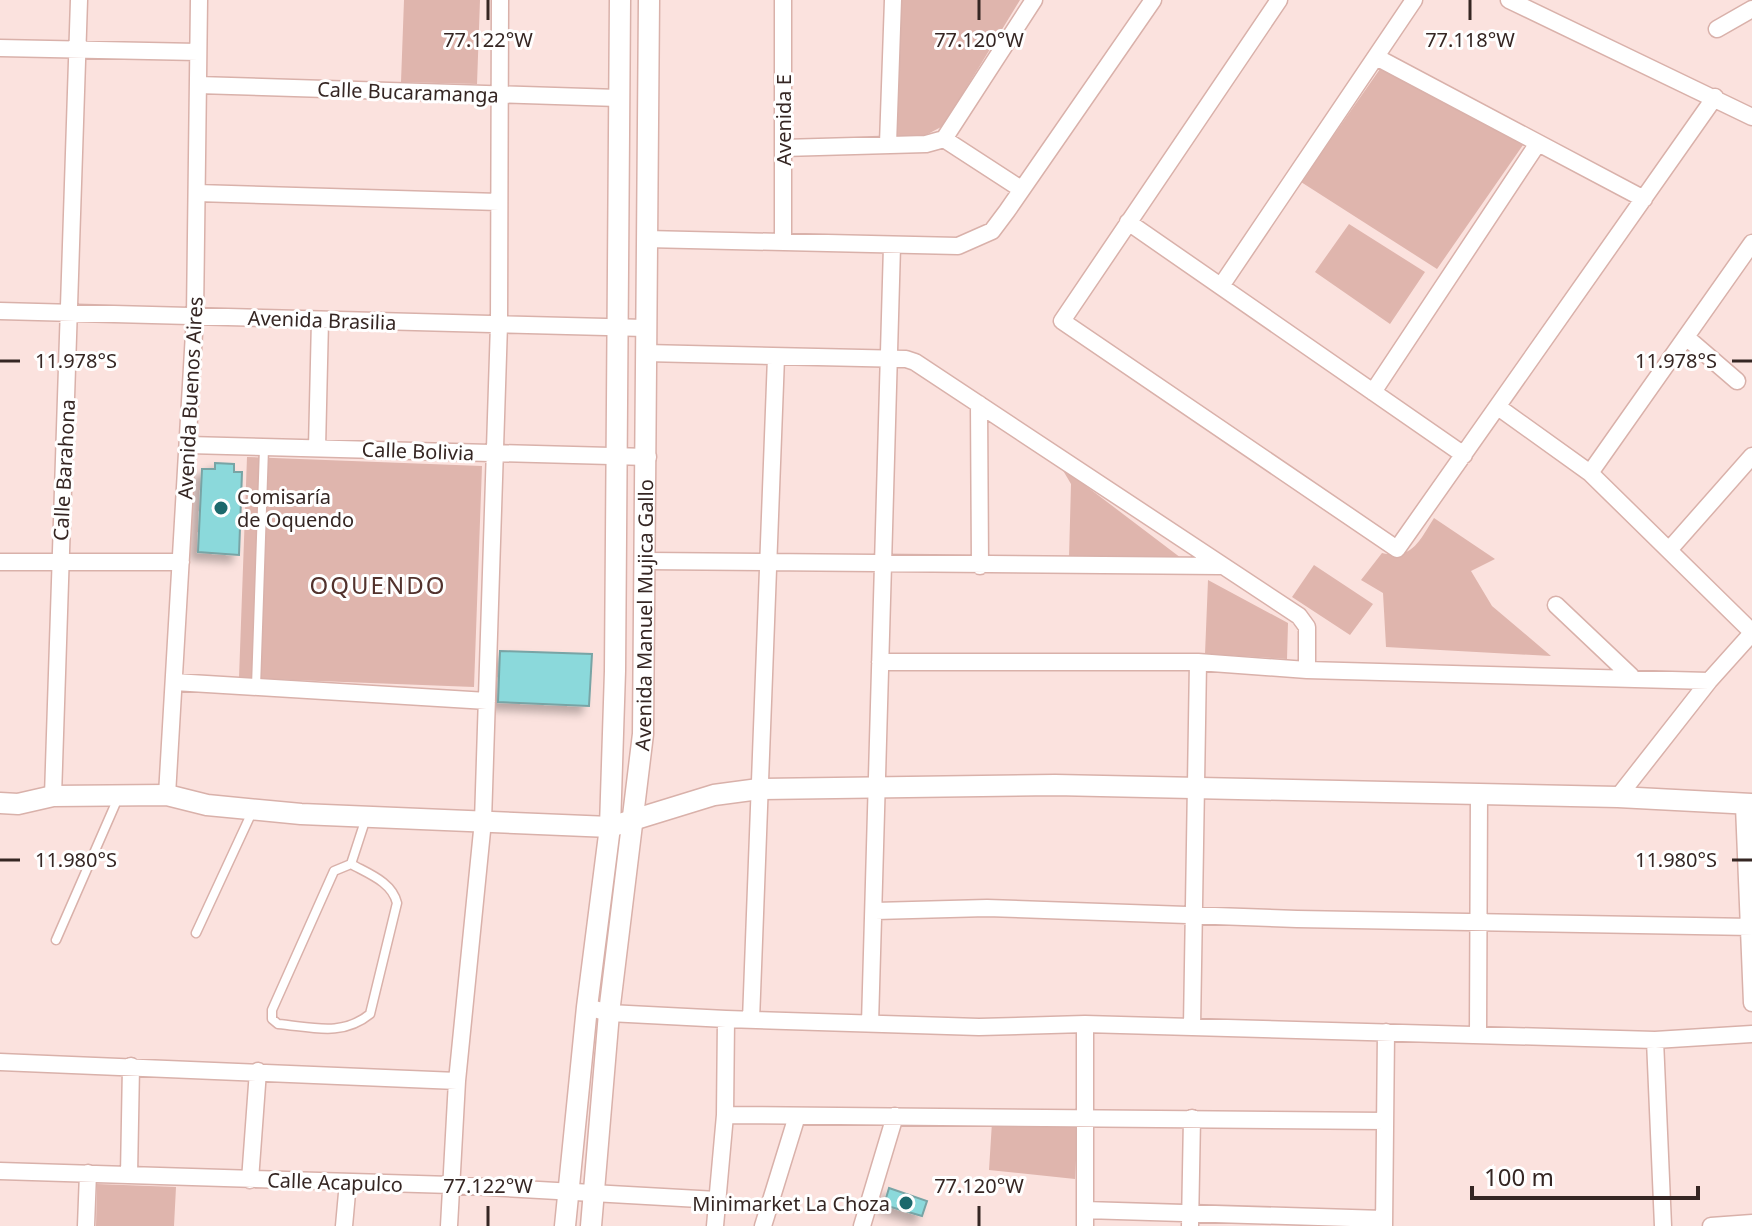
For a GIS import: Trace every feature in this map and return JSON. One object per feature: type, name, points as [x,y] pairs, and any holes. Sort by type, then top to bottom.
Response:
[{"type":"street","name":"Calle Barahona","points":[[53,796],[79,0]]},
{"type":"street","name":"Avenida Buenos Aires","points":[[167,795],[195,316],[199,0]]},
{"type":"street","points":[[449,1226],[457,1081],[483,821],[499,324],[500,0]]},
{"type":"street","name":"Avenida Manuel Mujica Gallo","points":[[565,1226],[587,1007],[610,827],[617,457],[620,0]]},
{"type":"street","name":"Avenida Manuel Mujica Gallo","points":[[591,1226],[609,1013],[635,821],[643,734],[648,457],[645,328],[649,0]]},
{"type":"street","name":"Avenida E","points":[[783,0],[783,241]]},
{"type":"street","points":[[888,144],[893,0]]},
{"type":"street","points":[[944,139],[1034,0]]},
{"type":"street","points":[[646,239],[892,246],[958,246],[974,241],[992,231],[1153,0]]},
{"type":"street","points":[[1279,0],[1062,321],[1397,549],[1715,97]]},
{"type":"street","points":[[1221,286],[1378,58],[1414,0]]},
{"type":"street","points":[[1509,0],[1752,117]]},
{"type":"street","points":[[1717,29],[1752,9]]},
{"type":"street","points":[[0,48],[198,52]]},
{"type":"street","points":[[1378,58],[1644,199]]},
{"type":"street","name":"Calle Bucaramanga","points":[[198,85],[618,98]]},
{"type":"street","points":[[783,148],[944,139],[1021,189]]},
{"type":"street","points":[[1373,392],[1538,143]]},
{"type":"street","points":[[197,193],[499,202]]},
{"type":"street","points":[[1128,222],[1464,455]]},
{"type":"street","points":[[1590,473],[1752,243]]},
{"type":"street","points":[[870,1024],[892,246]]},
{"type":"street","name":"Avenida Brasilia","points":[[0,311],[645,328]]},
{"type":"street","points":[[317,448],[320,320]]},
{"type":"street","points":[[1686,337],[1737,381]]},
{"type":"street","points":[[645,353],[891,358],[915,362],[1083,470],[1219,566],[1299,616],[1307,627],[1307,670]]},
{"type":"street","points":[[751,1020],[776,357]]},
{"type":"street","points":[[979,404],[980,566]]},
{"type":"street","points":[[1498,407],[1590,473],[1752,632],[1709,681],[1618,797]]},
{"type":"street","name":"Calle Bolivia","points":[[188,445],[648,457]]},
{"type":"street","points":[[1669,550],[1752,456]]},
{"type":"street","points":[[646,561],[883,566],[1219,566]]},
{"type":"street","points":[[0,562],[181,562]]},
{"type":"street","points":[[1556,605],[1631,676]]},
{"type":"street","points":[[880,662],[1198,662],[1307,670],[1631,676],[1709,681]]},
{"type":"street","points":[[1192,1027],[1198,662]]},
{"type":"street","points":[[1675,678],[1688,689],[1689,707]]},
{"type":"street","points":[[174,682],[487,701]]},
{"type":"street","points":[[0,803],[18,804],[53,796],[167,795],[207,805],[253,810],[610,827],[714,795],[759,789],[877,790],[1055,785],[1618,797],[1748,805],[1752,1003]]},
{"type":"street","points":[[1478,1035],[1479,794]]},
{"type":"street","points":[[875,911],[987,908],[1194,916],[1750,928]]},
{"type":"street","points":[[587,1007],[609,1013],[870,1024],[1085,1024],[1655,1040],[1752,1034]]},
{"type":"street","points":[[715,1226],[725,1115],[726,1019]]},
{"type":"street","points":[[1085,1024],[1085,1218],[1384,1222],[1386,1032]]},
{"type":"street","points":[[1655,1040],[1663,1226]]},
{"type":"street","points":[[0,1062],[457,1081]]},
{"type":"street","points":[[129,1175],[131,1066]]},
{"type":"street","points":[[250,1180],[258,1071]]},
{"type":"street","points":[[725,1115],[1385,1121]]},
{"type":"street","points":[[763,1226],[797,1116]]},
{"type":"street","points":[[862,1226],[895,1116]]},
{"type":"street","points":[[1190,1219],[1192,1118]]},
{"type":"street","name":"Calle Acapulco","points":[[0,1171],[451,1185],[717,1200]]},
{"type":"street","points":[[86,1226],[88,1173]]},
{"type":"street","points":[[344,1226],[348,1182]]},
{"type":"street","points":[[1711,1226],[1752,1223]]},
{"type":"lane","points":[[256,687],[264,447]]},
{"type":"lane","points":[[56,940],[120,795]]},
{"type":"lane","points":[[196,933],[253,810]]},
{"type":"lane","points":[[351,864],[387,885],[394,892],[397,903],[370,1014],[358,1024],[340,1030],[278,1024],[272,1019],[272,1010],[334,871],[351,864],[367,817]]},
{"type":"shaded area","points":[[404,0],[480,0],[477,84],[401,82]]},
{"type":"shaded area","points":[[900,0],[1020,0],[943,126],[924,136],[896,136]]},
{"type":"shaded area","points":[[1380,69],[1523,145],[1437,269],[1301,182]]},
{"type":"shaded area","points":[[1349,224],[1425,272],[1390,324],[1315,272]]},
{"type":"shaded area","points":[[247,457],[482,466],[474,687],[239,678]]},
{"type":"shaded area","points":[[1061,467],[1185,561],[1069,558],[1071,484]]},
{"type":"shaded area","points":[[1434,518],[1495,559],[1471,571],[1492,606],[1551,656],[1386,647],[1383,593],[1361,580],[1382,553],[1401,554],[1414,547]]},
{"type":"shaded area","points":[[1314,565],[1373,604],[1350,635],[1292,597]]},
{"type":"shaded area","points":[[1208,580],[1288,623],[1287,659],[1205,654]]},
{"type":"shaded area","points":[[992,1122],[1078,1123],[1075,1179],[989,1170]]},
{"type":"shaded area","points":[[97,1184],[176,1187],[174,1226],[96,1226]]},
{"type":"building","name":"Comisaría de Oquendo","points":[[215,463],[234,464],[234,472],[242,472],[239,555],[198,552],[202,469],[215,469]]},
{"type":"building","points":[[500,651],[592,654],[589,706],[498,702]]},
{"type":"building","name":"Minimarket La Choza","points":[[889,1188],[927,1201],[922,1216],[884,1205]]},
{"type":"place","name":"Comisaría de Oquendo","points":[[221,508]]},
{"type":"place","name":"Minimarket La Choza","points":[[906,1203]]},
{"type":"district","name":"OQUENDO","points":[[378,584]]}]
